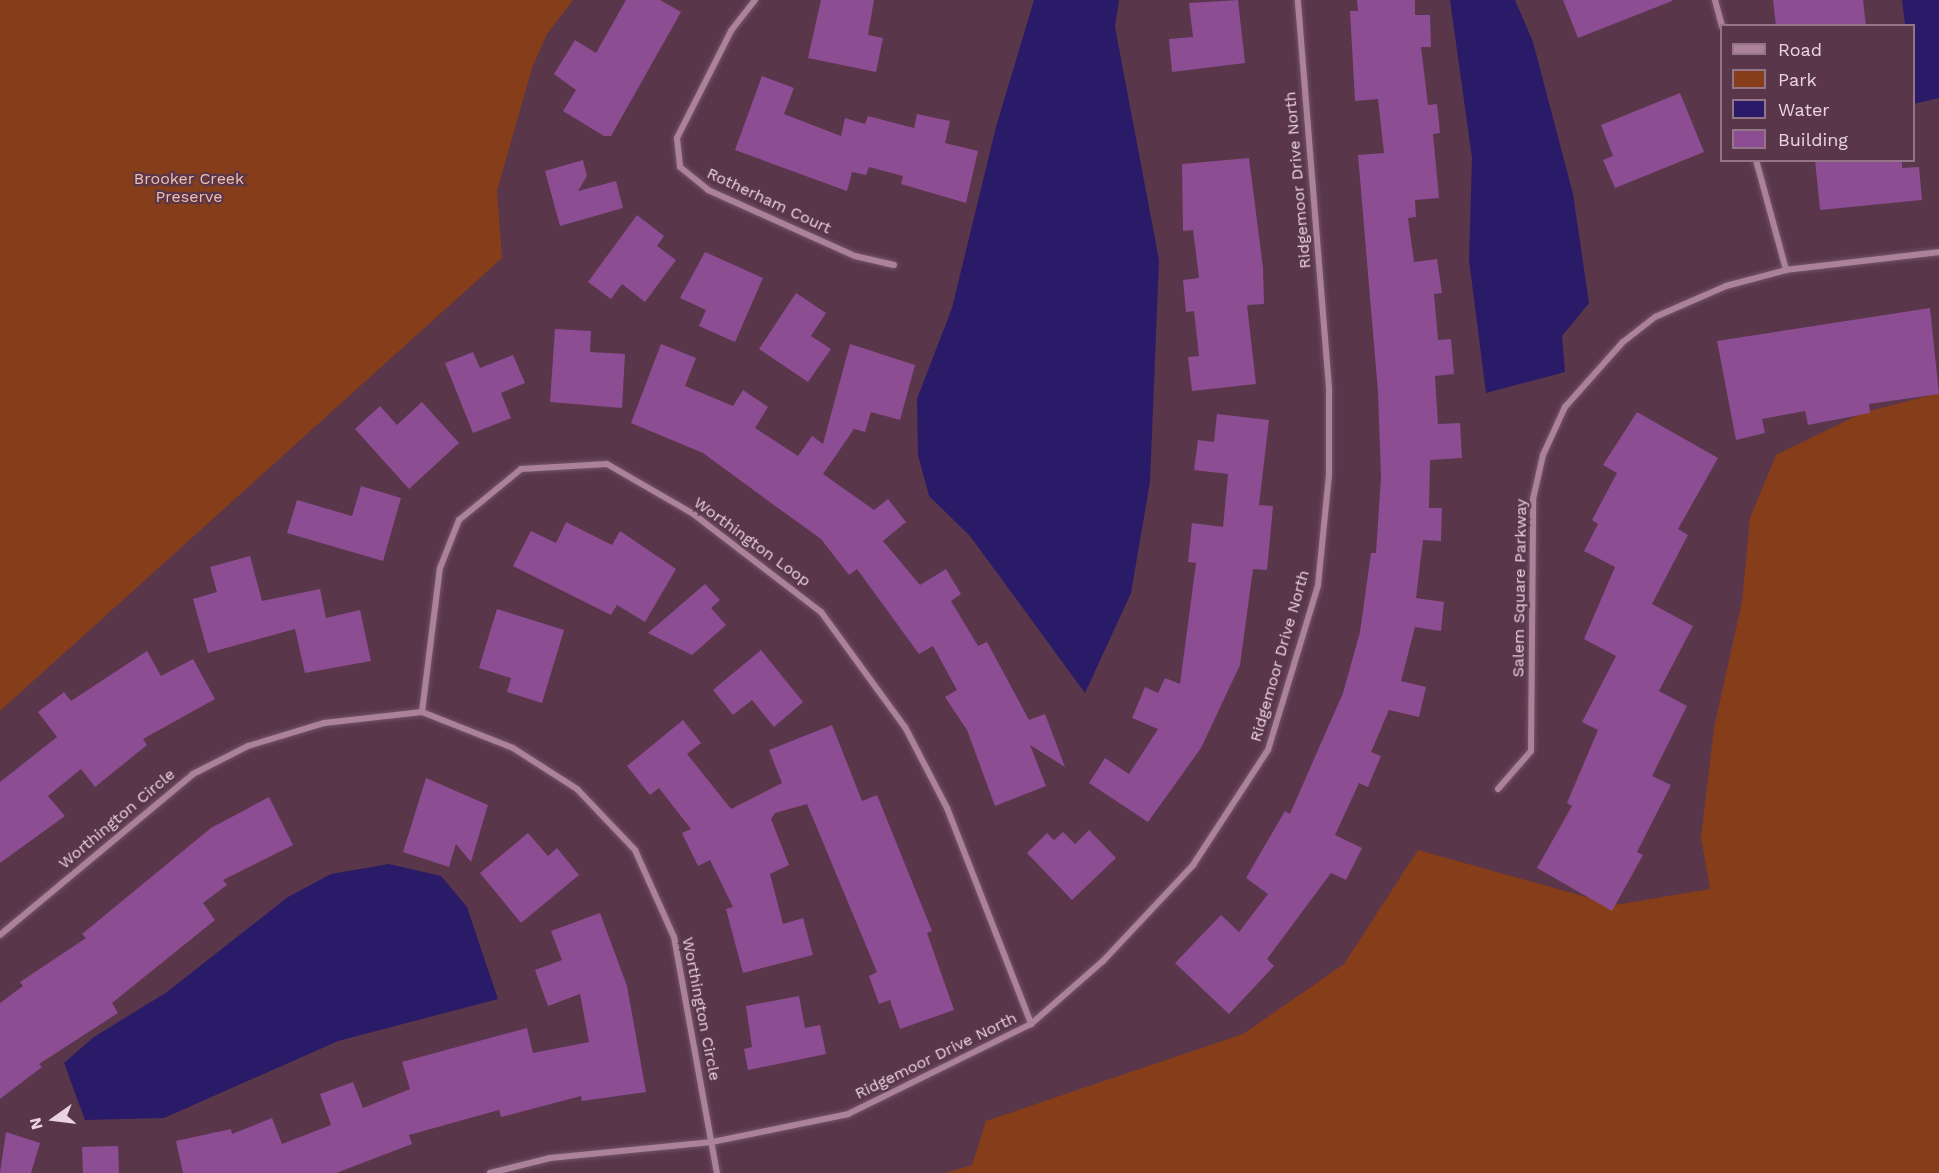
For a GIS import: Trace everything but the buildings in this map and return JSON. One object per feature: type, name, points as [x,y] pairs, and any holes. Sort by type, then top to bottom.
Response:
[{"type":"street","name":"Rotherham Court","points":[[755,0],[731,31],[677,138],[680,167],[708,190],[855,256],[894,265]]},
{"type":"street","name":"Ridgemoor Drive North","points":[[490,1173],[550,1158],[712,1142],[848,1114],[1031,1024],[1103,961],[1193,865],[1268,750],[1318,585],[1329,475],[1329,388],[1298,0]]},
{"type":"street","points":[[1715,0],[1721,24]]},
{"type":"street","points":[[1757,162],[1786,270]]},
{"type":"street","name":"Salem Square Parkway","points":[[1498,789],[1531,751],[1533,499],[1543,455],[1565,407],[1623,342],[1655,316],[1726,286],[1786,270],[1939,252]]},
{"type":"street","name":"Worthington Loop","points":[[422,712],[440,568],[459,520],[521,469],[607,464],[692,513],[821,612],[905,727],[942,798],[1031,1024]]},
{"type":"street","name":"Worthington Circle","points":[[0,935],[193,774],[248,746],[324,723],[422,712],[513,748],[559,777],[634,850],[675,937],[717,1173]]},
{"type":"green space","name":"Brooker Creek Preserve","points":[[0,0],[573,0],[547,34],[532,68],[497,191],[502,258],[0,711]]},
{"type":"green space","points":[[1939,393],[1939,1173],[945,1173],[972,1165],[986,1121],[1243,1034],[1344,964],[1418,850],[1615,905],[1710,889],[1701,838],[1714,728],[1742,602],[1750,518],[1776,455],[1862,413]]},
{"type":"water","points":[[1034,0],[1119,0],[1115,27],[1159,260],[1150,482],[1131,593],[1085,693],[970,536],[929,496],[918,455],[917,399],[952,308],[996,127]]},
{"type":"water","points":[[1450,0],[1515,0],[1533,42],[1573,194],[1589,303],[1562,336],[1565,372],[1486,393],[1469,260],[1472,158]]},
{"type":"water","points":[[1902,0],[1939,0],[1939,98],[1915,104],[1915,24],[1905,24]]},
{"type":"water","points":[[389,864],[441,876],[467,907],[498,999],[338,1041],[164,1118],[85,1120],[64,1063],[94,1037],[167,992],[288,897],[331,874]]}]
